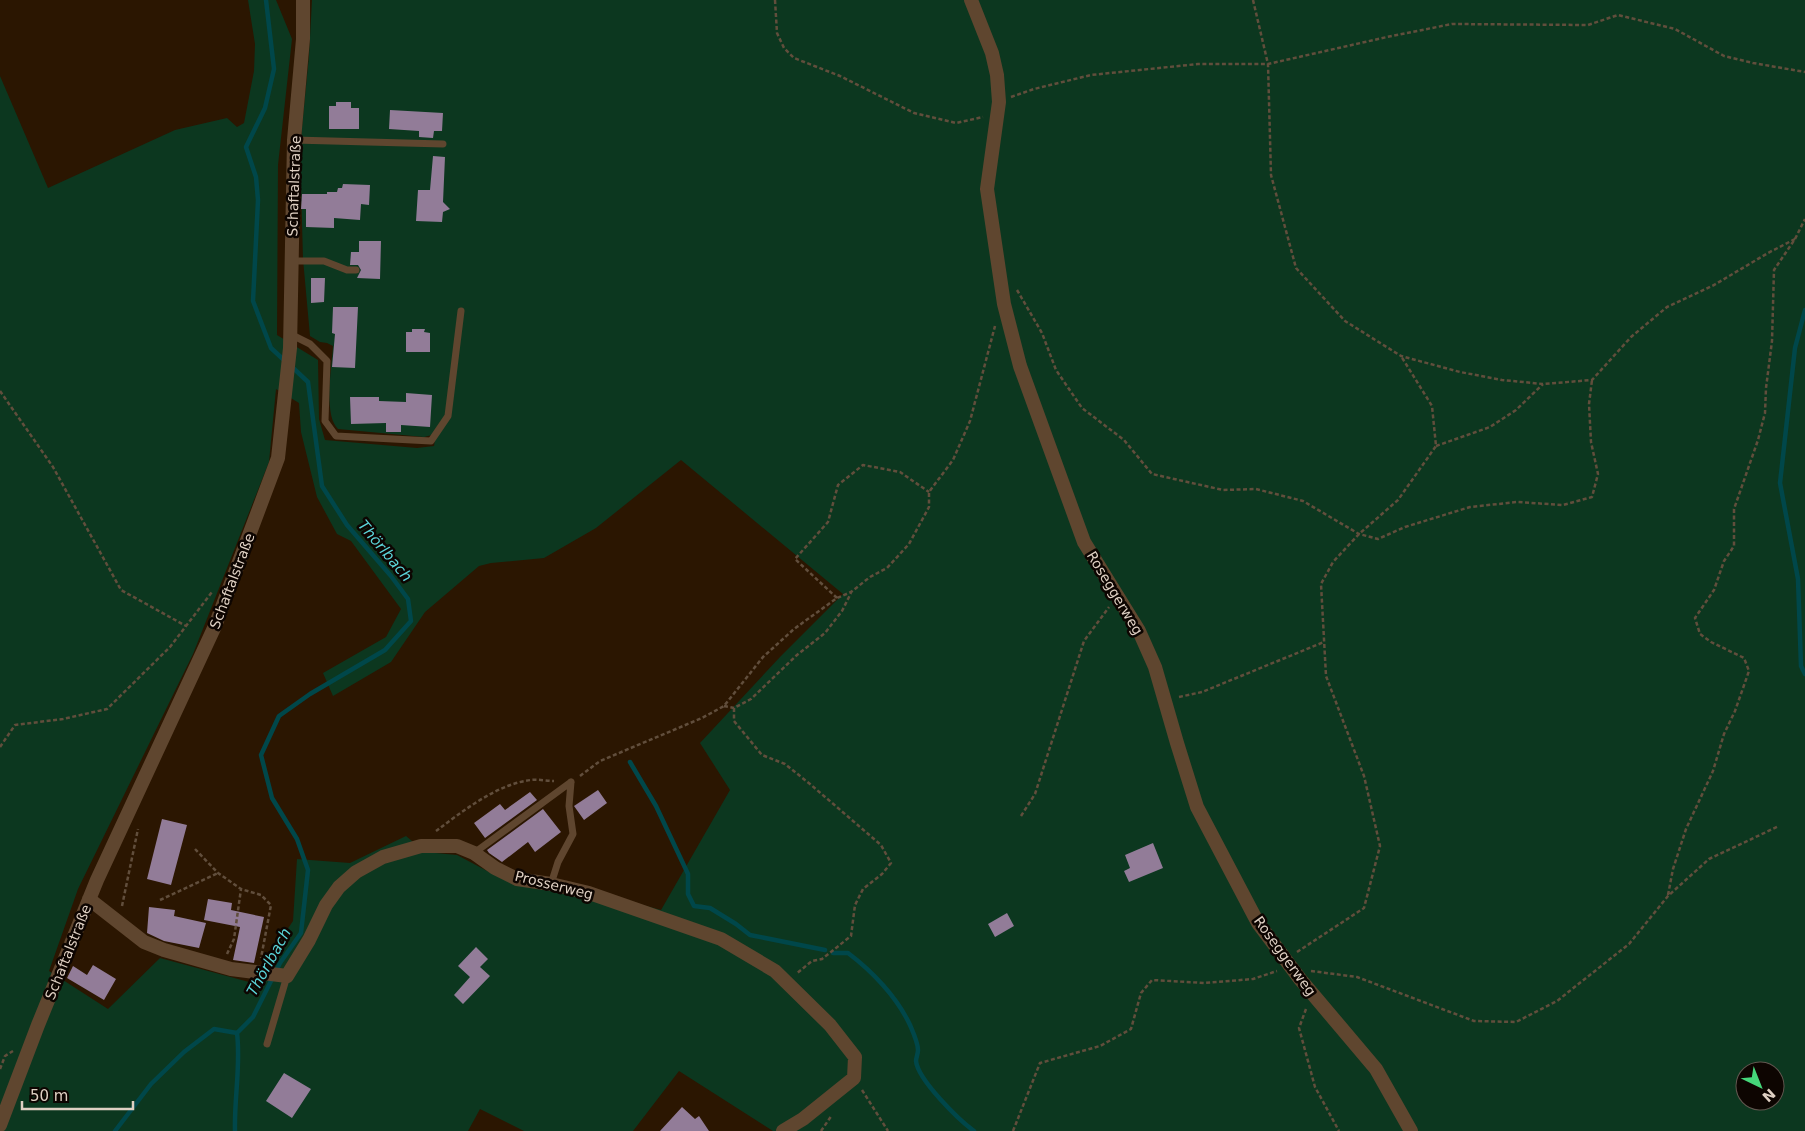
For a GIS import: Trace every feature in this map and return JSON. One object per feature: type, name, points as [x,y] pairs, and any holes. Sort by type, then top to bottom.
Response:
[{"type":"street","name":"Schaftalstraße","points":[[0,1125],[89,900],[215,626],[278,458],[290,348],[294,140],[303,39],[303,0]]},
{"type":"street","name":"Roseggerweg","points":[[971,0],[992,53],[997,75],[998,108],[986,190],[1004,304],[1020,366],[1084,542],[1139,631],[1155,667],[1197,807],[1258,923],[1288,964],[1376,1070],[1411,1131]]},
{"type":"street","name":"Prosserweg","points":[[283,976],[309,940],[326,904],[339,887],[356,872],[383,857],[421,846],[457,846],[474,853],[495,868],[517,879],[552,884],[589,893],[721,939],[775,971],[830,1025],[855,1057],[854,1078]]},
{"type":"street","points":[[89,900],[144,942],[164,950],[221,967],[283,976]]},
{"type":"street","points":[[783,1131],[802,1119],[854,1078]]},
{"type":"lane","points":[[294,140],[443,144]]},
{"type":"lane","points":[[292,261],[324,261],[347,270],[356,270]]},
{"type":"lane","points":[[290,333],[310,344],[327,361],[325,421],[336,436],[431,441],[448,416],[460,310]]},
{"type":"lane","points":[[474,853],[571,782]]},
{"type":"lane","points":[[552,884],[558,862],[573,834],[568,806],[571,782]]},
{"type":"lane","points":[[267,1044],[283,976]]},
{"type":"path","points":[[775,0],[777,33],[784,48],[794,58],[840,76],[914,114],[956,123],[998,108],[1034,89],[1090,75],[1198,64],[1268,64],[1452,24],[1588,25],[1618,15],[1675,29],[1724,56],[1805,72]]},
{"type":"path","points":[[1253,0],[1268,64],[1271,175],[1296,268],[1345,321],[1401,356],[1460,372],[1502,380],[1544,384],[1592,380]]},
{"type":"path","points":[[1668,896],[1673,869],[1686,829],[1713,771],[1724,734],[1735,711],[1749,671],[1744,658],[1711,642],[1700,634],[1695,618],[1714,590],[1724,561],[1734,546],[1734,509],[1758,440],[1765,412],[1772,341],[1774,270],[1795,239],[1805,219]]},
{"type":"path","points":[[1017,290],[1042,333],[1056,370],[1082,408],[1124,440],[1152,474],[1223,490],[1256,490],[1303,501],[1358,534],[1378,539],[1405,527],[1470,507],[1517,502],[1563,505],[1592,497],[1598,474],[1591,442],[1589,404],[1592,380],[1631,337],[1667,307],[1714,285],[1795,239]]},
{"type":"path","points":[[421,846],[432,835],[471,805],[509,786],[532,780],[571,782],[600,761],[702,718],[724,706],[763,657],[794,629],[837,598],[851,592],[887,568],[909,544],[929,507],[929,492],[953,460],[970,421],[999,309],[1004,304]]},
{"type":"path","points":[[1401,356],[1432,406],[1436,446]]},
{"type":"path","points":[[1013,1131],[1040,1064],[1100,1046],[1131,1029],[1140,993],[1152,980],[1204,983],[1253,979],[1288,964],[1364,908],[1380,846],[1364,776],[1326,676],[1321,584],[1333,562],[1358,534],[1398,500],[1436,446],[1490,427],[1516,410],[1544,384]]},
{"type":"path","points":[[0,391],[53,467],[121,590],[186,626]]},
{"type":"path","points":[[837,598],[795,559],[828,522],[838,485],[862,465],[900,472],[929,492]]},
{"type":"path","points":[[0,747],[15,724],[63,719],[107,709],[170,647],[215,588]]},
{"type":"path","points":[[724,706],[734,708],[751,699],[797,655],[825,633],[842,611],[851,592]]},
{"type":"path","points":[[1021,816],[1035,794],[1084,641],[1118,596]]},
{"type":"path","points":[[1165,701],[1202,692],[1324,642]]},
{"type":"path","points":[[734,708],[734,721],[762,754],[785,764],[810,784],[881,845],[891,863],[882,874],[863,889],[855,905],[851,936],[822,959],[812,961],[787,982]]},
{"type":"path","points":[[1288,964],[1357,977],[1474,1021],[1516,1022],[1557,1001],[1629,944],[1668,896],[1709,859],[1779,826]]},
{"type":"path","points":[[118,922],[138,827]]},
{"type":"path","points":[[195,849],[218,873],[241,889],[261,895],[271,905],[258,973]]},
{"type":"path","points":[[160,900],[218,873]]},
{"type":"path","points":[[221,967],[234,938],[241,889]]},
{"type":"path","points":[[1312,993],[1299,1028],[1315,1087],[1338,1131]]},
{"type":"path","points":[[854,1078],[888,1131]]},
{"type":"green space","points":[[248,0],[276,0],[292,39],[278,165],[277,335],[318,360],[319,419],[325,440],[417,448],[434,446],[436,434],[424,437],[338,429],[333,422],[330,402],[333,346],[320,342],[310,336],[303,259],[300,148],[309,56],[312,0],[1805,0],[1805,1131],[773,1131],[679,1071],[633,1131],[524,1131],[480,1109],[468,1131],[0,1131],[0,76],[48,188],[175,130],[227,118],[237,127],[244,123],[254,71],[255,44]],"holes":[[[276,389],[299,403],[301,432],[317,497],[337,534],[351,541],[401,609],[386,637],[323,673],[333,696],[391,662],[425,612],[479,566],[491,563],[544,558],[596,528],[681,460],[843,594],[780,657],[700,743],[730,790],[661,910],[517,871],[491,873],[457,855],[425,852],[406,836],[350,863],[297,859],[293,921],[266,961],[249,982],[160,958],[108,1009],[49,971],[78,889],[193,654],[269,462]]]},
{"type":"building","points":[[336,102],[351,102],[351,108],[359,108],[359,129],[329,129],[329,106],[336,106]]},
{"type":"building","points":[[390,110],[443,113],[442,131],[434,131],[433,138],[419,137],[419,131],[389,129]]},
{"type":"building","points":[[433,156],[445,157],[443,202],[450,209],[443,212],[442,222],[416,221],[418,190],[430,190]]},
{"type":"building","points":[[343,184],[370,185],[369,205],[361,204],[360,220],[334,218],[334,228],[306,227],[306,209],[301,209],[302,194],[337,192],[338,188],[342,188]]},
{"type":"building","points":[[359,241],[381,241],[380,279],[357,278],[361,270],[358,265],[350,265],[351,252],[359,252]]},
{"type":"building","points":[[311,278],[325,278],[324,302],[311,303]]},
{"type":"building","points":[[333,307],[358,307],[355,368],[332,367],[335,334],[332,333]]},
{"type":"building","points":[[412,329],[425,329],[424,332],[430,333],[430,352],[406,352],[406,332],[412,332]]},
{"type":"building","points":[[406,393],[432,395],[430,427],[401,425],[401,432],[386,432],[386,423],[351,424],[350,397],[379,397],[379,401],[406,402]]},
{"type":"building","points":[[598,790],[607,803],[584,820],[574,806]]},
{"type":"building","points":[[530,792],[537,800],[485,838],[474,823],[500,804],[505,810]]},
{"type":"building","points":[[543,809],[561,832],[535,852],[528,842],[502,862],[489,853],[487,850]]},
{"type":"building","points":[[162,819],[187,825],[171,885],[147,879]]},
{"type":"building","points":[[1153,843],[1163,868],[1129,882],[1124,871],[1130,868],[1125,855]]},
{"type":"building","points":[[208,899],[232,903],[231,910],[264,917],[254,963],[233,960],[240,927],[204,920]]},
{"type":"building","points":[[149,907],[175,910],[174,916],[206,923],[199,948],[164,941],[147,933]]},
{"type":"building","points":[[1007,913],[1014,926],[995,937],[988,924]]},
{"type":"building","points":[[476,947],[488,959],[480,967],[490,976],[463,1004],[454,995],[470,977],[458,966]]},
{"type":"building","points":[[93,965],[116,979],[104,1000],[67,978],[73,966],[87,975]]},
{"type":"building","points":[[284,1073],[311,1089],[292,1118],[266,1101]]},
{"type":"building","points":[[682,1107],[695,1119],[699,1116],[709,1131],[660,1131]]},
{"type":"waterway","name":"Thörlbach","points":[[266,0],[274,69],[265,108],[246,147],[256,177],[258,200],[253,301],[271,348],[285,361]]},
{"type":"waterway","points":[[1805,310],[1795,348],[1780,483],[1798,579],[1801,666],[1805,674]]},
{"type":"waterway","name":"Thörlbach","points":[[115,1131],[151,1084],[184,1052],[214,1029],[237,1033],[253,1017],[280,963],[301,933],[308,870],[297,839],[272,798],[261,755],[279,716],[310,694],[385,650],[411,621],[408,599],[391,576],[347,525],[322,486],[308,382],[291,366]]},
{"type":"waterway","points":[[630,762],[656,806],[688,874],[688,894],[694,906],[710,908],[750,935],[825,950]]},
{"type":"waterway","points":[[833,953],[848,953],[875,976],[891,995],[905,1015],[914,1034],[918,1047],[916,1061],[918,1069],[931,1089],[974,1131]]},
{"type":"waterway","points":[[235,1131],[238,1058],[237,1033]]}]
